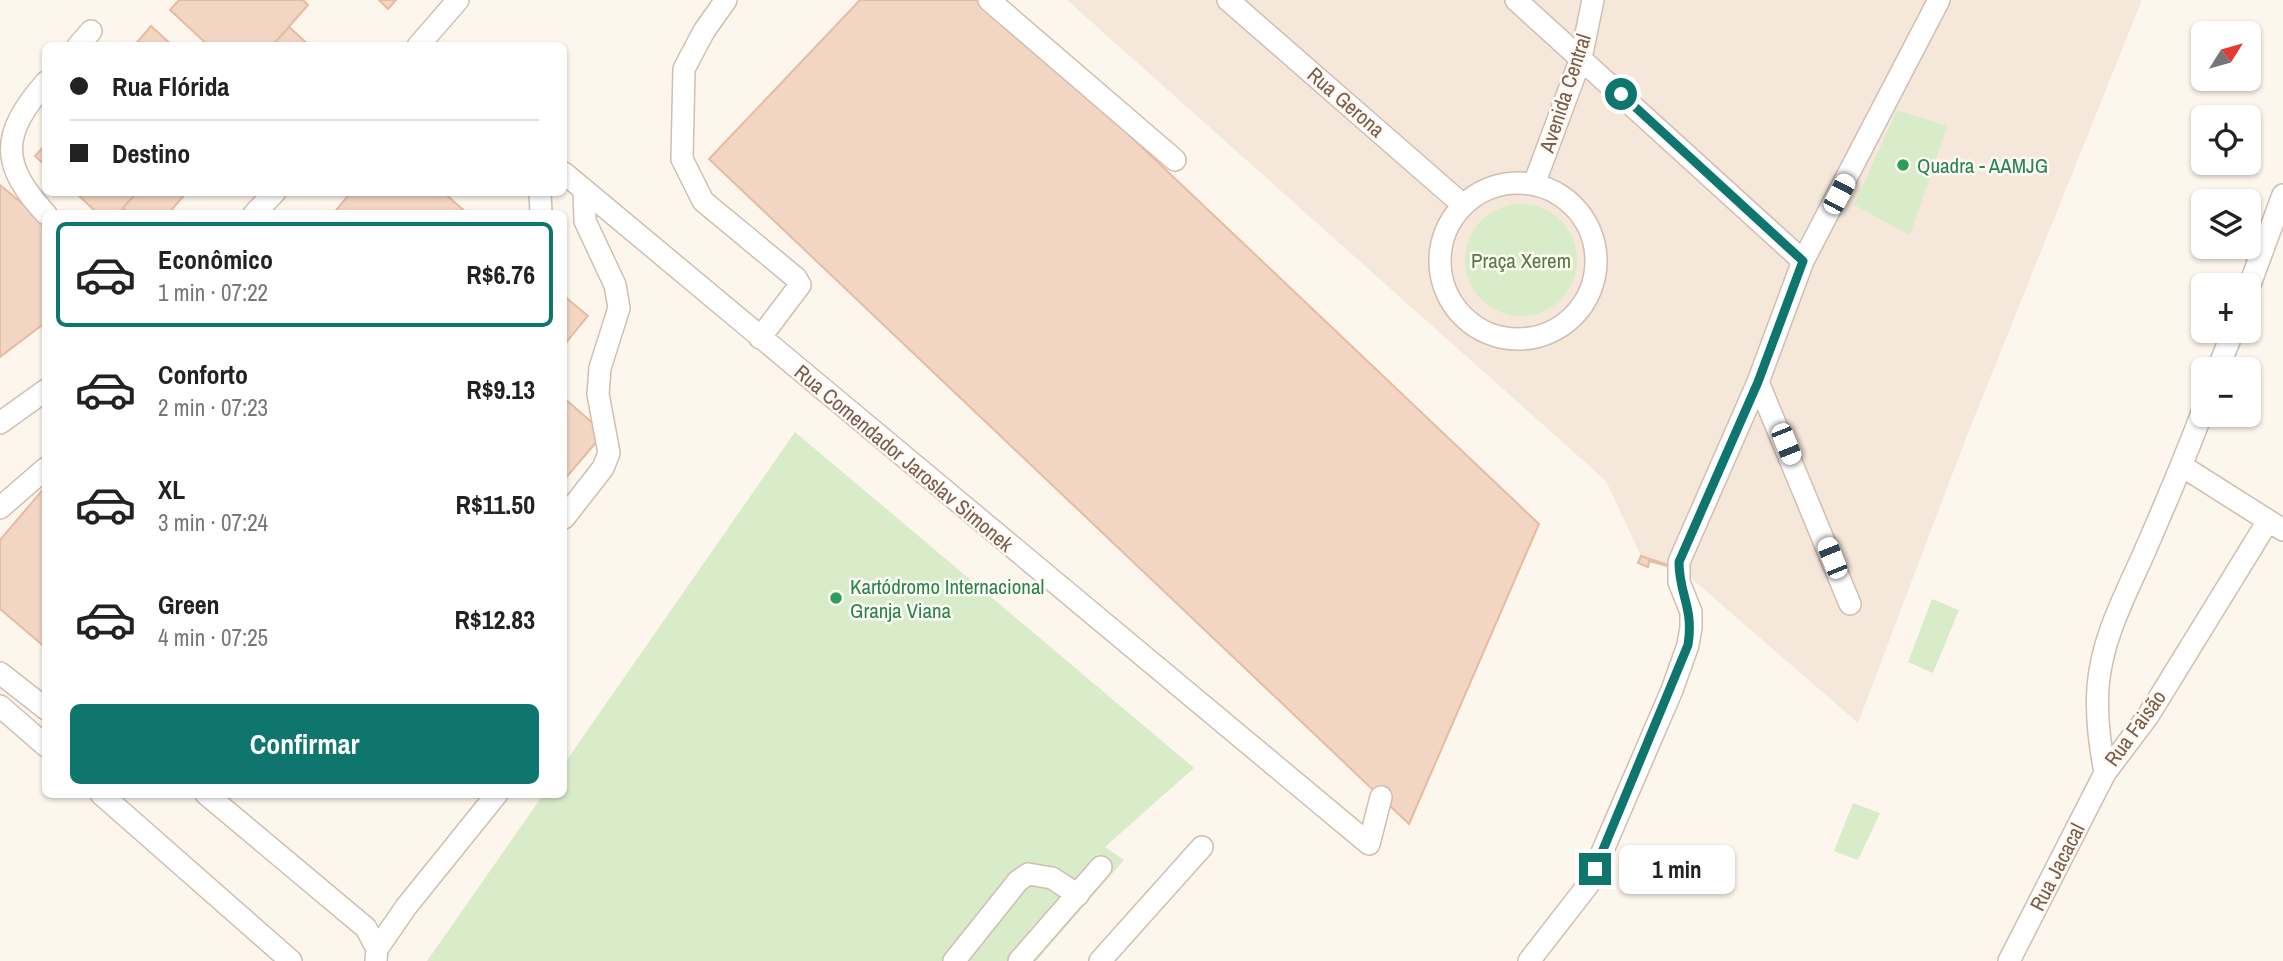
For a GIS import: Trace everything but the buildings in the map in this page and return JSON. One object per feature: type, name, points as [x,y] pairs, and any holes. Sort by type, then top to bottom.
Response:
[{"type":"street","points":[[421,42],[458,0]]},
{"type":"street","points":[[726,0],[704,31],[684,69],[682,159],[703,201],[796,278],[800,285],[760,338]]},
{"type":"street","points":[[989,0],[1175,160]]},
{"type":"street","name":"Rua Gerona","points":[[1228,0],[1463,205]]},
{"type":"street","points":[[1516,0],[1803,261]]},
{"type":"street","name":"Avenida Central","points":[[1534,184],[1581,58],[1593,0]]},
{"type":"street","points":[[1529,961],[1588,885],[1672,690],[1688,645],[1691,626],[1690,612],[1679,582],[1679,562],[1706,506],[1758,382],[1803,261],[1939,0]]},
{"type":"street","points":[[42,86],[15,116],[5,153],[8,174],[23,195],[42,211]]},
{"type":"street","name":"Rua Comendador Jaroslav Simonek","points":[[567,176],[1369,844],[1381,797]]},
{"type":"street","points":[[1509,183],[1534,184],[1558,194],[1578,210],[1591,233],[1597,258],[1594,284],[1583,307],[1564,325],[1541,337],[1515,340],[1490,334],[1467,321],[1451,301],[1442,276],[1440,250],[1448,226],[1463,205],[1484,190],[1509,183]]},
{"type":"street","points":[[567,514],[603,468],[609,453],[598,394],[600,368],[619,307],[615,285],[585,221],[584,190]]},
{"type":"street","points":[[2254,273],[2283,195]]},
{"type":"street","points":[[258,210],[271,196]]},
{"type":"street","points":[[1758,382],[1850,604]]},
{"type":"street","points":[[0,423],[42,393]]},
{"type":"street","name":"Rua Faisão","points":[[2105,773],[2097,731],[2098,687],[2104,655],[2113,623],[2197,427]]},
{"type":"street","points":[[2182,466],[2276,525]]},
{"type":"street","points":[[0,508],[42,471]]},
{"type":"street","name":"Rua Faisão","points":[[2105,773],[2148,716],[2276,525]]},
{"type":"street","points":[[0,673],[42,706]]},
{"type":"street","points":[[0,706],[42,743]]},
{"type":"street","name":"Rua Jacacal","points":[[2010,961],[2105,773]]},
{"type":"street","points":[[106,798],[290,961]]},
{"type":"street","points":[[211,798],[366,928],[377,955]]},
{"type":"street","points":[[377,955],[406,907],[493,798]]},
{"type":"street","points":[[1100,961],[1202,847]]},
{"type":"street","points":[[1019,961],[1101,867]]},
{"type":"street","points":[[962,958],[1018,881],[1028,874],[1052,878],[1078,895]]},
{"type":"shaded area","points":[[1067,0],[2142,0],[1966,438],[1858,723],[1684,572],[1641,556],[1606,481]]},
{"type":"green space","name":"Quadra - AAMJG","points":[[1897,110],[1947,126],[1910,235],[1854,205]]},
{"type":"green space","name":"Praça Xerem","points":[[1521,204],[1543,208],[1561,220],[1573,238],[1577,260],[1573,282],[1561,300],[1543,312],[1521,316],[1499,312],[1481,300],[1469,282],[1465,260],[1469,238],[1481,220],[1499,208]]},
{"type":"green space","name":"Kartódromo Internacional Granja Viana","points":[[795,432],[1194,768],[1105,847],[1124,860],[1036,961],[427,961],[541,798],[567,798],[567,760]]},
{"type":"green space","points":[[1932,599],[1959,610],[1933,673],[1908,662]]},
{"type":"green space","points":[[1853,803],[1880,813],[1858,860],[1834,851]]},
{"type":"place","name":"Quadra - AAMJG","points":[[1903,165]]},
{"type":"place","name":"Kartódromo Internacional Granja Viana","points":[[836,598]]},
{"type":"route","points":[[1595,869],[1672,690],[1688,645],[1690,612],[1679,582],[1679,562],[1706,506],[1758,382],[1783,308],[1803,261],[1621,94]]}]
